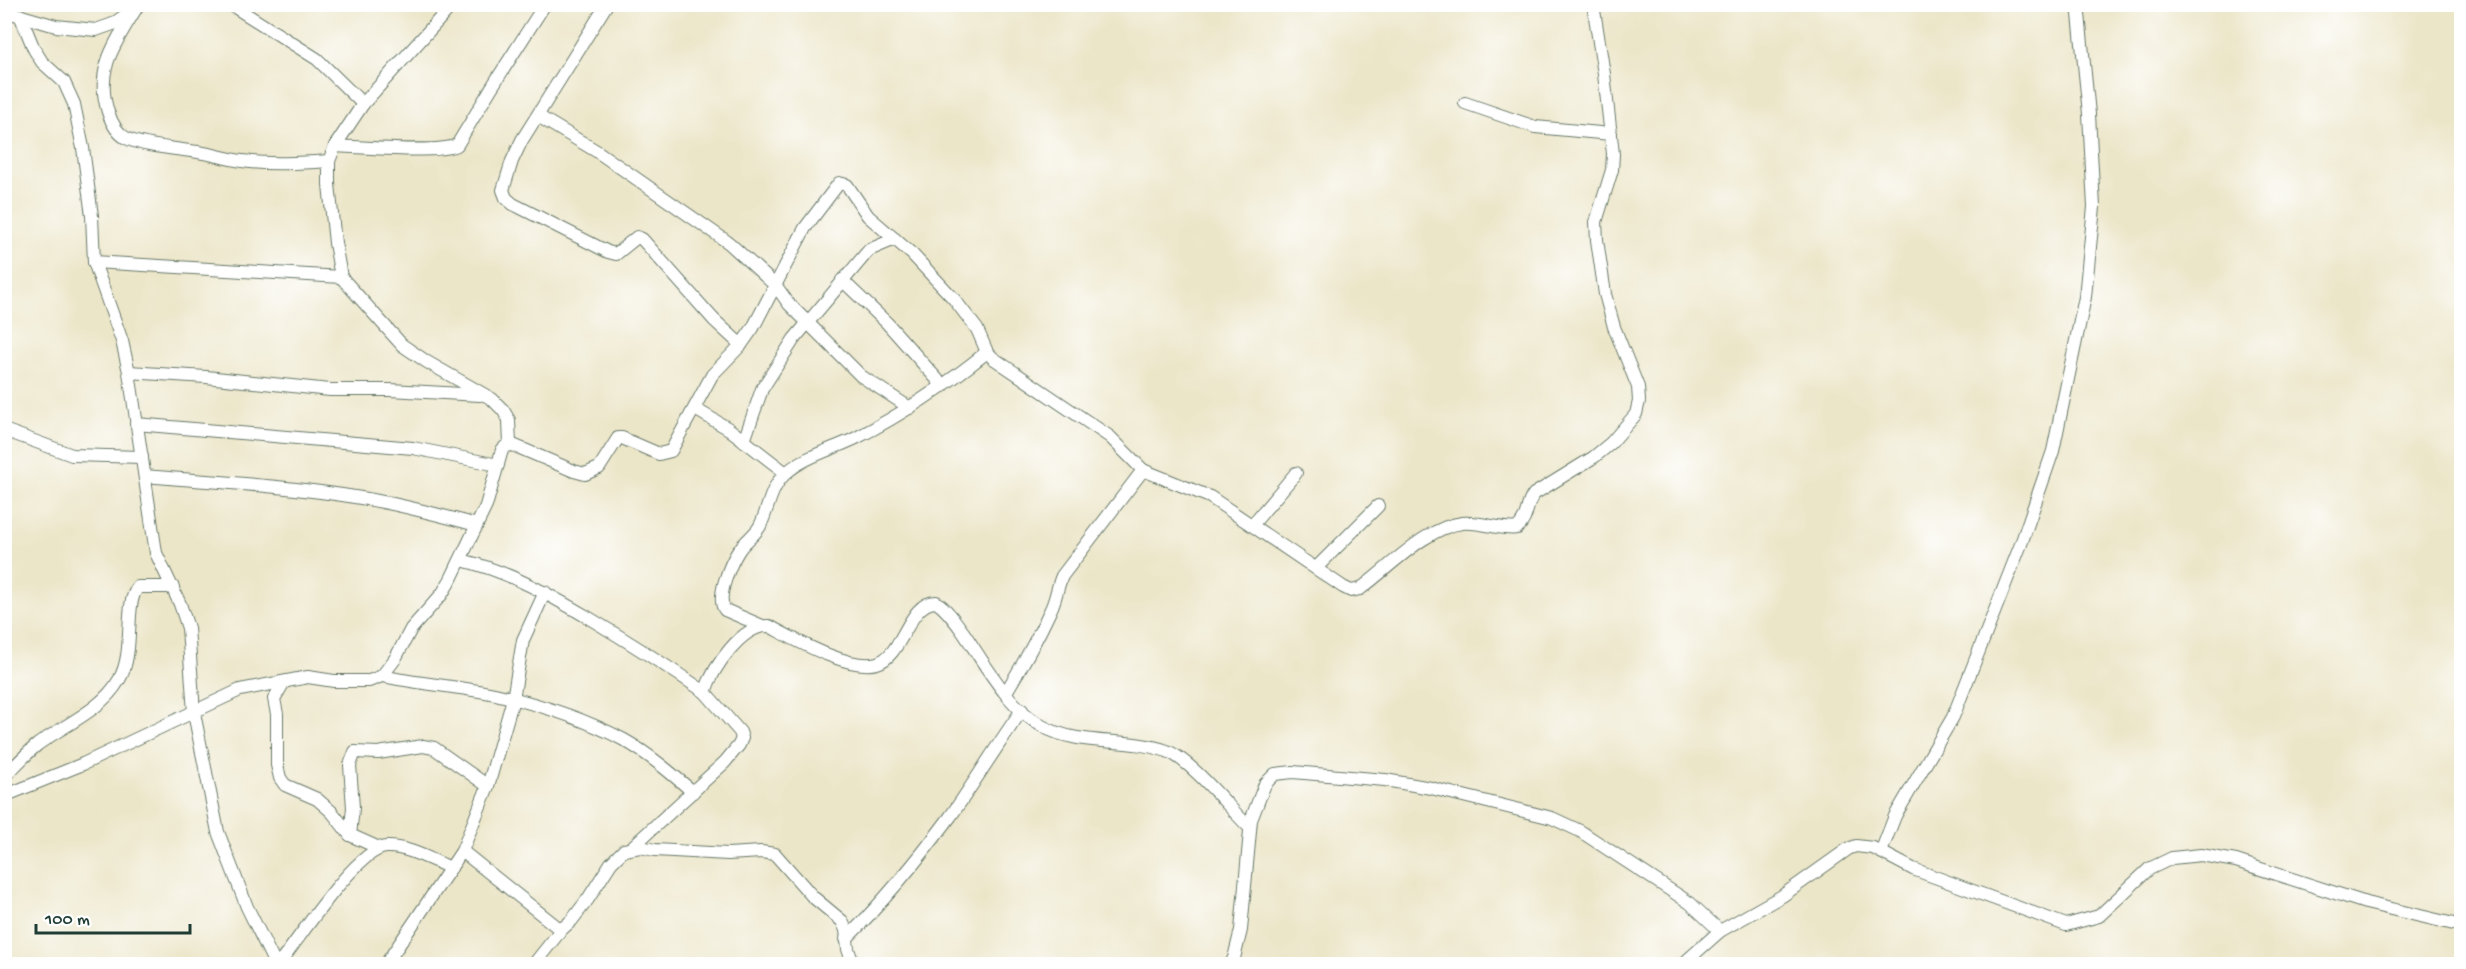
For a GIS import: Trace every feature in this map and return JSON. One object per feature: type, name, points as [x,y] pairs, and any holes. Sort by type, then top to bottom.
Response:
[{"type":"street","points":[[230,4],[317,59],[363,104]]},
{"type":"street","points":[[453,4],[363,104],[335,146],[329,161],[335,243],[341,277],[402,345],[426,362],[484,395],[503,410],[509,420],[510,446]]},
{"type":"street","points":[[335,146],[423,149],[457,146],[545,4]]},
{"type":"street","points":[[607,4],[522,140],[505,178],[503,190],[506,198],[513,204],[608,252],[616,254],[637,237],[642,239],[714,320],[741,345]]},
{"type":"street","points":[[382,676],[395,659],[411,629],[442,594],[461,560],[486,506],[502,450],[510,446],[518,446],[585,474],[599,468],[618,438],[659,454],[665,455],[671,451],[712,375],[741,345],[753,328],[805,228],[839,183],[847,185],[868,216],[895,239],[960,306],[977,329],[987,352],[1110,437],[1143,470],[1197,490],[1351,591],[1360,589],[1411,548],[1447,527],[1472,522],[1517,528],[1527,515],[1533,494],[1594,457],[1617,438],[1636,414],[1639,400],[1638,387],[1614,327],[1596,240],[1596,222],[1612,170],[1611,134],[1593,4]]},
{"type":"street","points":[[1881,852],[1895,816],[1953,717],[2021,544],[2055,439],[2085,297],[2095,191],[2078,4]]},
{"type":"street","points":[[139,6],[110,53],[102,81],[108,113],[123,136],[241,161],[276,164],[329,161]]},
{"type":"street","points":[[4,10],[56,26],[96,30],[113,24],[139,6]]},
{"type":"street","points":[[20,15],[33,49],[42,62],[64,82],[72,97],[83,148],[92,216],[94,262],[122,341],[129,372],[156,553],[186,616],[194,713],[218,832],[247,907],[277,964],[349,874],[368,854],[379,848]]},
{"type":"street","points":[[1465,103],[1535,127],[1611,134]]},
{"type":"street","points":[[538,116],[598,152],[729,243],[776,286],[861,376],[910,408]]},
{"type":"street","points":[[744,441],[762,389],[794,339],[869,250],[895,239]]},
{"type":"street","points":[[94,262],[341,277]]},
{"type":"street","points":[[842,280],[887,323],[943,386]]},
{"type":"street","points":[[760,626],[725,610],[721,601],[722,594],[731,563],[759,528],[775,487],[786,473],[910,408],[987,352]]},
{"type":"street","points":[[129,372],[228,379],[330,390],[390,390],[484,395]]},
{"type":"street","points":[[695,409],[744,441],[786,473]]},
{"type":"street","points":[[136,424],[413,448],[498,465]]},
{"type":"street","points":[[4,430],[72,455],[142,457]]},
{"type":"street","points":[[1006,692],[1033,647],[1052,608],[1062,576],[1143,470]]},
{"type":"street","points":[[1252,525],[1296,473]]},
{"type":"street","points":[[145,476],[299,489],[361,498],[477,525]]},
{"type":"street","points":[[1316,568],[1378,506]]},
{"type":"street","points":[[461,560],[490,566],[545,592],[645,652],[705,692],[740,732],[742,738],[725,762],[631,848]]},
{"type":"street","points":[[4,777],[38,745],[97,706],[120,679],[128,656],[131,603],[133,593],[138,587],[173,587]]},
{"type":"street","points":[[386,964],[462,851],[488,786],[513,699],[524,640],[545,592]]},
{"type":"street","points":[[705,692],[715,669],[724,656],[752,629],[769,626],[825,654],[856,662],[877,663],[890,654],[920,609],[928,602],[936,602],[950,614],[1006,692],[1041,726],[1061,734],[1135,743],[1168,752],[1186,763],[1250,828]]},
{"type":"street","points":[[4,796],[83,764],[240,690],[308,677],[334,681],[369,681],[382,676],[513,699],[562,714],[623,740],[659,763],[693,792]]},
{"type":"street","points":[[284,682],[274,699],[280,778],[291,788],[317,799],[332,812],[350,835],[379,848],[398,848],[451,868]]},
{"type":"street","points":[[846,939],[912,865],[951,815],[1022,710]]},
{"type":"street","points":[[350,835],[353,808],[350,765],[355,752],[378,753],[423,746],[434,748],[488,786]]},
{"type":"street","points":[[1231,964],[1241,930],[1250,828],[1265,784],[1275,774],[1309,772],[1384,780],[1431,788],[1542,815],[1580,831],[1690,903],[1720,931]]},
{"type":"street","points":[[4,789],[23,787]]},
{"type":"street","points":[[1683,964],[1720,931],[1782,897],[1848,849],[1865,847],[1881,852],[1913,869],[2066,925],[2099,916],[2149,869],[2172,858],[2201,855],[2236,861],[2366,903],[2462,926]]},
{"type":"street","points":[[534,964],[572,920],[611,863],[624,850],[631,848],[728,854],[761,852],[776,854],[813,897],[842,921],[853,964]]},
{"type":"street","points":[[462,851],[561,930]]}]
